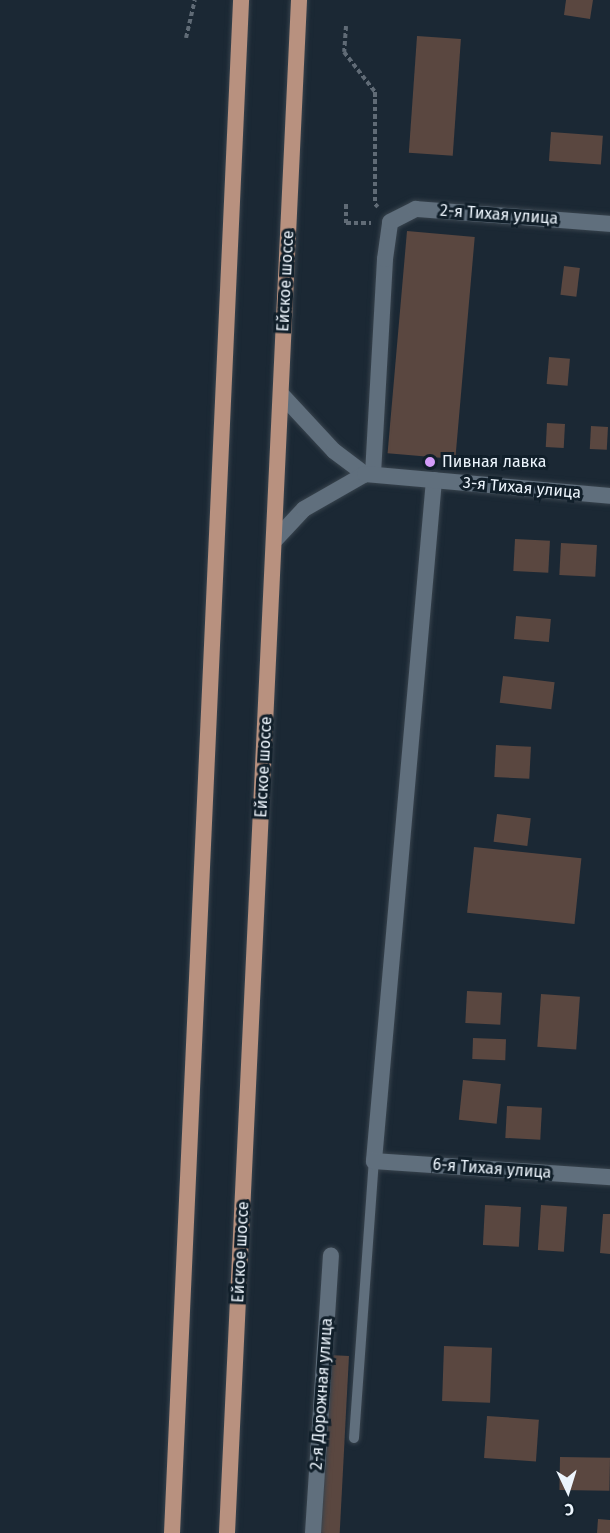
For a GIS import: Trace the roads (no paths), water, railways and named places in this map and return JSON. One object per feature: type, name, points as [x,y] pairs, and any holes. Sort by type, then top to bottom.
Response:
[{"type":"main road","points":[[172,1533],[241,0]]},
{"type":"main road","name":"Ейское шоссе","points":[[227,1533],[299,0]]},
{"type":"street","name":"2-я Тихая улица","points":[[369,474],[385,259],[390,222],[416,209],[610,224]]},
{"type":"street","points":[[275,540],[304,509],[369,474],[320,438],[281,394]]},
{"type":"street","name":"3-я Тихая улица","points":[[369,474],[610,496]]},
{"type":"street","points":[[374,1161],[434,480]]},
{"type":"street","name":"6-я Тихая улица","points":[[374,1161],[610,1177]]},
{"type":"street","name":"2-я Дорожная улица","points":[[313,1533],[331,1256]]},
{"type":"lane","points":[[354,1438],[374,1161]]},
{"type":"place","name":"Пивная лавка","points":[[430,462]]}]
